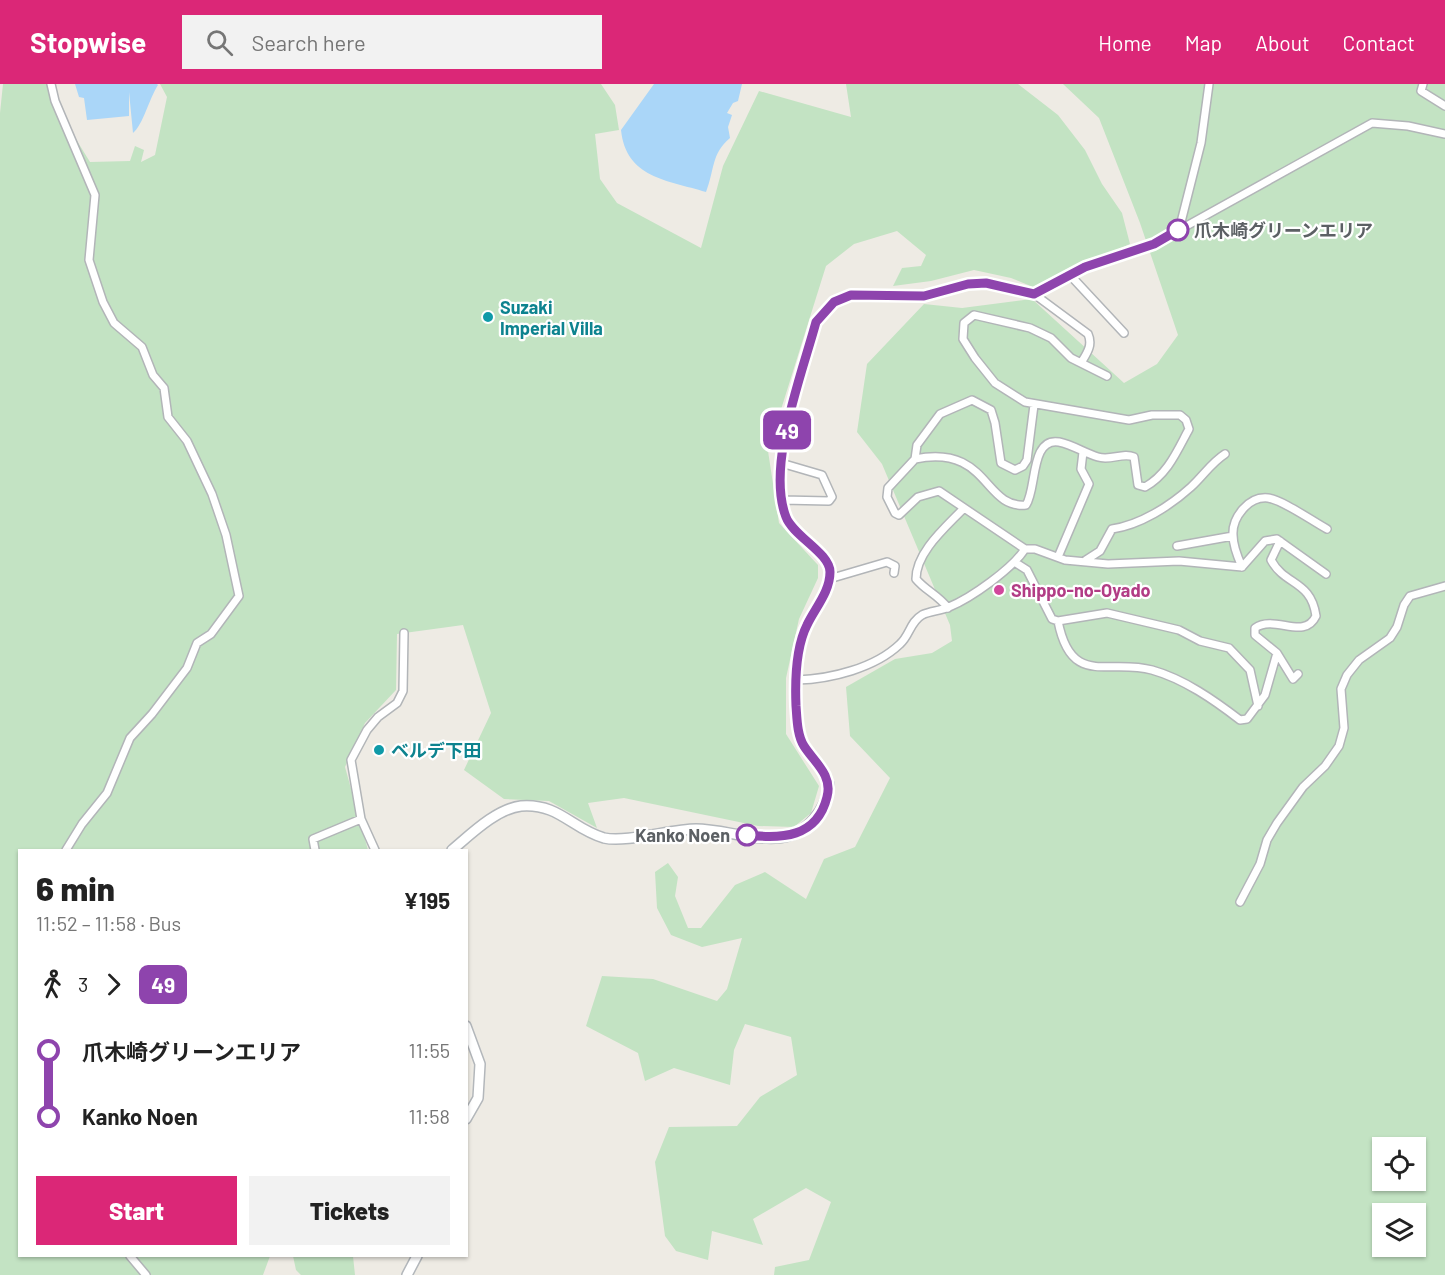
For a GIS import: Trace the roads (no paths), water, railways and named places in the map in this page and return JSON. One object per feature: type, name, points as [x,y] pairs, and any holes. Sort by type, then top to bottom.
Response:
[{"type":"main road","points":[[453,849],[501,813],[518,806],[540,806],[552,809],[598,835],[612,839],[697,829],[779,838],[802,830],[811,823],[822,810],[829,783]]},
{"type":"main road","points":[[468,1031],[480,1064],[478,1098],[468,1116]]},
{"type":"main road","points":[[407,1275],[416,1257]]},
{"type":"street","points":[[51,84],[55,101],[95,195],[89,260],[103,302],[114,323],[142,347],[153,375],[164,388],[168,417],[187,441],[212,494],[226,535],[239,596],[211,634],[197,643],[187,668],[152,714],[129,738],[107,793],[82,824],[67,849]]},
{"type":"street","points":[[1179,230],[1201,143],[1209,84]]},
{"type":"street","points":[[1423,84],[1421,91],[1424,95],[1445,106]]},
{"type":"street","points":[[1034,294],[1085,267],[1154,244],[1372,123],[1408,126],[1445,134]]},
{"type":"street","points":[[1070,275],[1124,333]]},
{"type":"street","points":[[829,783],[819,764],[803,745],[796,704],[802,637],[825,594],[829,579],[829,565],[790,527],[782,500],[781,463],[784,443],[816,322],[834,302],[851,295],[924,296],[968,284],[986,283],[1034,294],[1088,334],[1091,340],[1081,363]]},
{"type":"street","points":[[1107,376],[1081,363],[1060,349],[1051,338],[1030,328],[974,315],[968,317],[964,323],[963,339],[975,358],[995,382],[1034,405],[1129,420],[1180,415],[1186,420],[1189,429],[1163,473],[1145,487],[1138,485],[1134,457],[1128,454],[1112,459],[1100,458],[1060,442],[1046,444],[1039,453],[1032,496],[1026,505],[1016,506],[1002,498],[976,470],[960,460],[930,455],[915,459],[888,488],[887,497],[894,513],[899,515],[918,497],[939,491],[1025,549],[1035,549],[1058,557],[1128,565],[1179,561],[1242,567]]},
{"type":"street","points":[[915,459],[917,445],[940,414],[972,399],[991,410],[1001,463],[1015,470],[1023,466],[1026,460],[1034,405]]},
{"type":"street","points":[[1058,557],[1089,484],[1081,469],[1083,452]]},
{"type":"street","points":[[1086,561],[1100,551],[1112,528],[1128,526],[1164,507],[1192,487],[1210,464],[1225,454]]},
{"type":"street","points":[[781,463],[822,475],[832,497],[829,501],[782,500]]},
{"type":"street","points":[[1242,567],[1233,536],[1234,523],[1244,507],[1257,500],[1269,498],[1327,529]]},
{"type":"street","points":[[948,608],[937,594],[923,587],[916,579],[917,565],[963,509]]},
{"type":"street","points":[[1177,546],[1233,536]]},
{"type":"street","points":[[1242,567],[1265,541],[1271,539],[1280,541],[1326,574]]},
{"type":"street","points":[[1280,541],[1270,560],[1279,572],[1307,590],[1316,616],[1310,625],[1300,628],[1279,623],[1261,624],[1255,628],[1255,635],[1277,653],[1293,679],[1298,674]]},
{"type":"street","points":[[797,680],[832,677],[891,653],[904,640],[913,621],[924,614],[948,608],[1016,563],[1025,549]]},
{"type":"street","points":[[829,579],[887,562],[895,566],[894,573]]},
{"type":"street","points":[[1016,563],[1027,570],[1052,619],[1058,621],[1107,613],[1179,630],[1200,641],[1229,648],[1250,670],[1258,706]]},
{"type":"street","points":[[1240,902],[1260,864],[1267,840],[1277,823],[1303,787],[1325,766],[1339,746],[1344,728],[1341,689],[1347,675],[1359,660],[1390,638],[1397,627],[1404,604],[1410,596],[1445,586]]},
{"type":"street","points":[[1058,621],[1062,643],[1085,664],[1105,669],[1150,669],[1202,693],[1240,720],[1247,719],[1265,695],[1277,653]]},
{"type":"street","points":[[375,849],[361,819],[351,760],[367,730],[396,702],[403,691],[404,633]]},
{"type":"street","points":[[315,849],[313,839],[361,819]]},
{"type":"street","points":[[131,1257],[146,1275]]},
{"type":"water","points":[[75,84],[158,85],[140,124],[133,133],[129,92],[129,116],[87,120],[84,98],[79,97]]},
{"type":"water","points":[[654,84],[742,84],[738,101],[733,103],[727,113],[732,115],[728,127],[730,138],[716,156],[706,192],[663,180],[640,168],[624,146],[621,130]]},
{"type":"place","name":"爪木崎グリーンエリア","points":[[1178,230]]},
{"type":"place","name":"Suzaki Imperial Villa","points":[[488,317]]},
{"type":"place","name":"Shippo-no-Oyado","points":[[999,590]]},
{"type":"place","name":"ベルデ下田","points":[[379,750]]},
{"type":"place","name":"Kanko Noen","points":[[747,835]]}]
